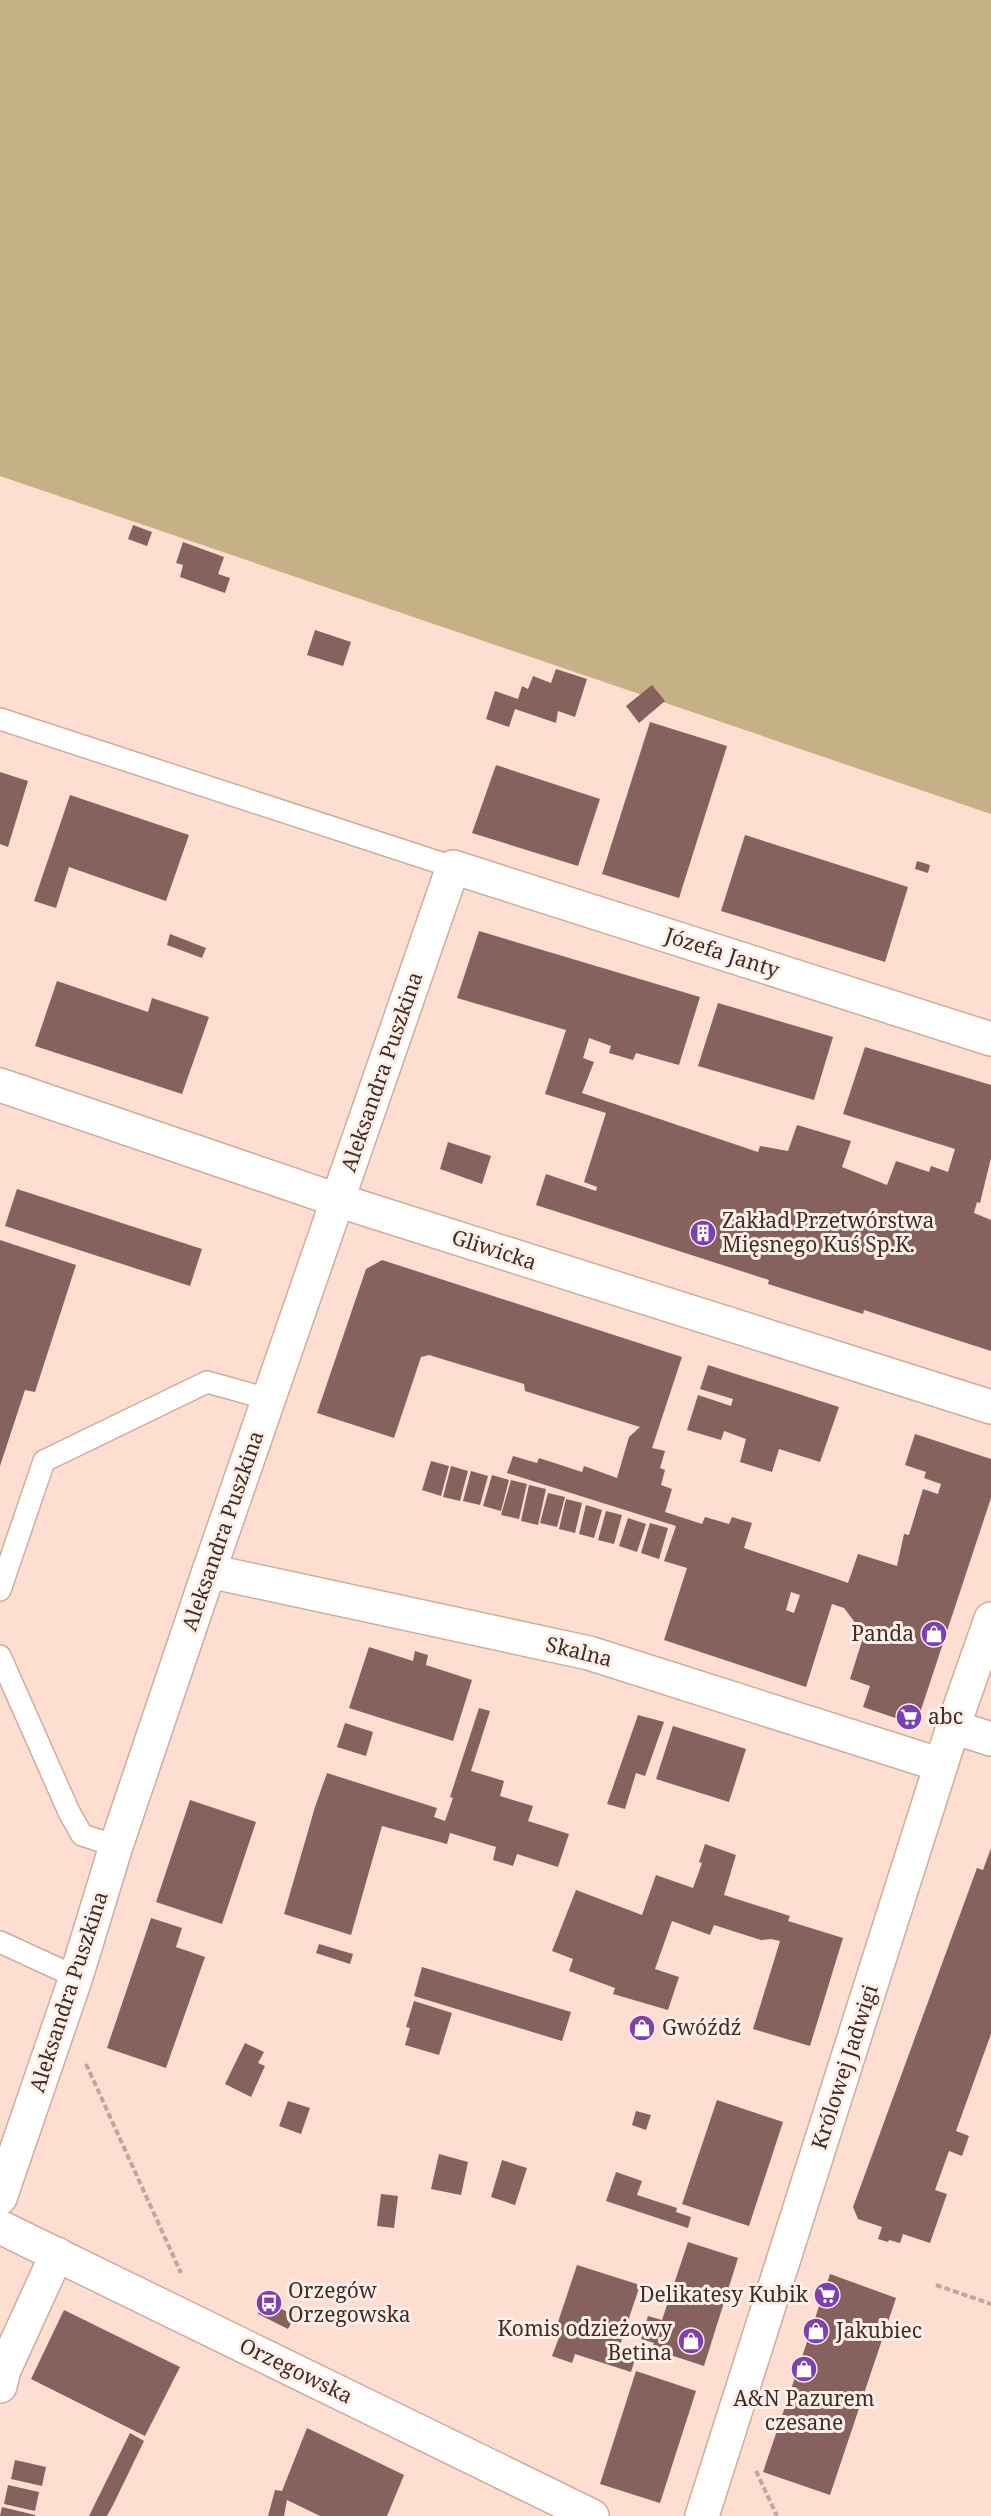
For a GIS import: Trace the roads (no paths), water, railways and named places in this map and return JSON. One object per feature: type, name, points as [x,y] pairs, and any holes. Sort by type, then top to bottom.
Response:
[{"type":"street","name":"Józefa Janty","points":[[453,867],[991,1039]]},
{"type":"street","name":"Aleksandra Puszkina","points":[[0,2198],[76,1977],[117,1846],[267,1399],[453,867]]},
{"type":"street","name":"Gliwicka","points":[[0,1085],[337,1200],[991,1407]]},
{"type":"street","name":"Skalna","points":[[209,1571],[589,1653],[941,1765]]},
{"type":"street","name":"Królowej Jadwigi","points":[[702,2516],[953,1727],[991,1619]]},
{"type":"street","points":[[953,1727],[991,1739]]},
{"type":"street","name":"Orzegowska","points":[[0,2227],[592,2516]]},
{"type":"street","points":[[0,2386],[4,2370],[57,2254]]},
{"type":"lane","points":[[0,719],[453,867]]},
{"type":"lane","points":[[0,1590],[44,1461],[207,1382],[267,1399]]},
{"type":"lane","points":[[0,1656],[69,1812],[82,1835],[117,1846]]},
{"type":"lane","points":[[0,1942],[76,1977]]},
{"type":"place","name":"Zakład Przetwórstwa Mięsnego Kuś Sp.K.","points":[[703,1233]]},
{"type":"place","name":"Panda","points":[[934,1634]]},
{"type":"place","name":"abc","points":[[909,1717]]},
{"type":"place","name":"Gwóźdź","points":[[642,2028]]},
{"type":"place","name":"Delikatesy Kubik","points":[[827,2295]]},
{"type":"place","name":"Orzegów Orzegowska","points":[[269,2303]]},
{"type":"place","name":"Jakubiec","points":[[816,2331]]},
{"type":"place","name":"Komis odzieżowy Betina","points":[[691,2341]]},
{"type":"place","name":"A&N Pazurem czesane","points":[[804,2369]]}]
